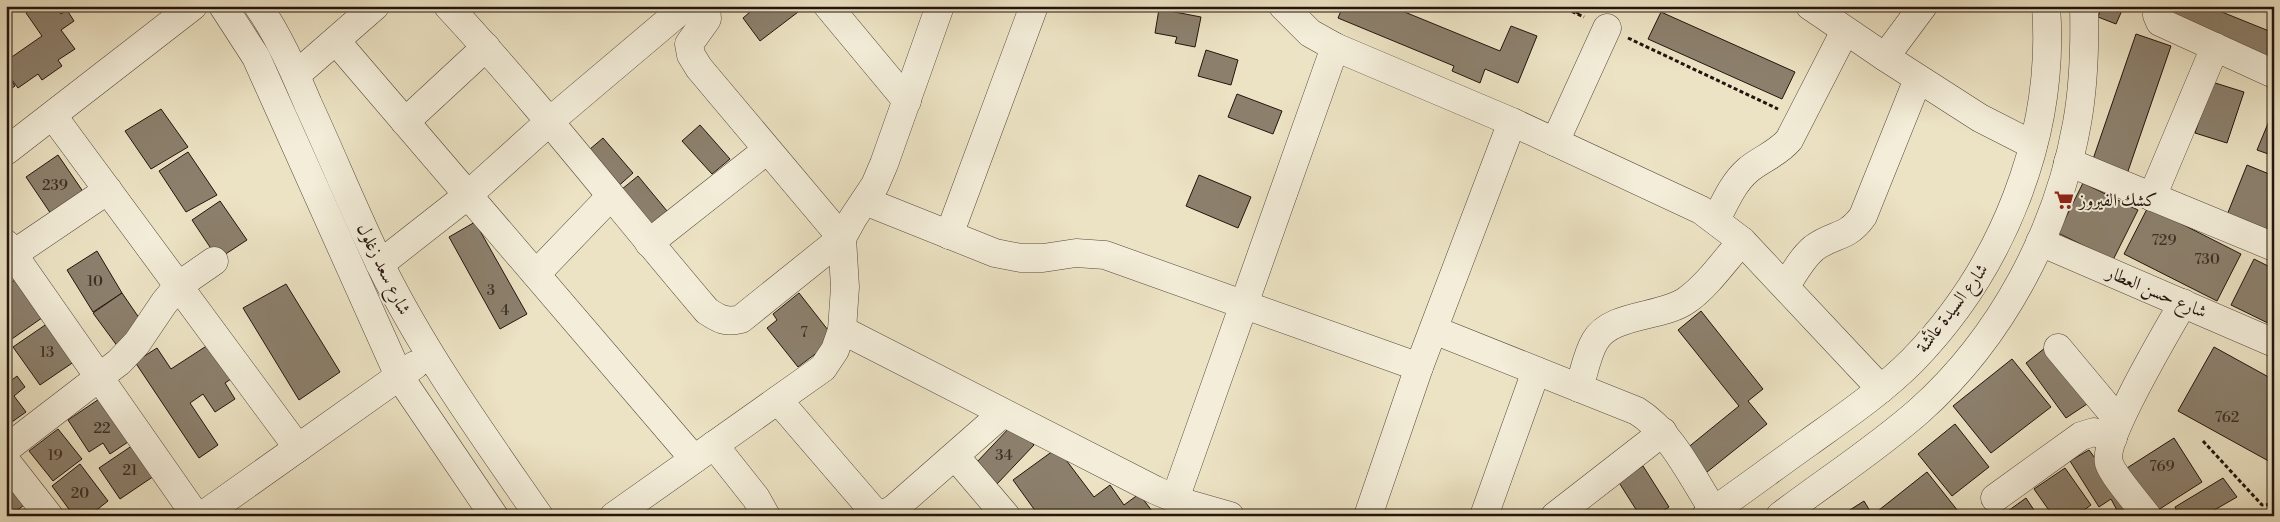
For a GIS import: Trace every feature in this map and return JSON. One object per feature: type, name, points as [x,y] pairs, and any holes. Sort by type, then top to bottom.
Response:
[{"type":"street","points":[[6,151],[194,6]]},
{"type":"street","name":"شارع سعد زغلول","points":[[224,6],[256,57],[383,345],[399,376],[415,403],[494,516]]},
{"type":"street","name":"شارع سعد زغلول","points":[[258,6],[296,75],[380,264],[429,356],[539,516]]},
{"type":"street","points":[[448,6],[550,121],[610,197],[707,310],[721,320],[732,322],[741,319],[842,238],[852,218],[865,201],[884,164],[940,6]]},
{"type":"street","points":[[380,264],[468,195],[550,121],[686,6]]},
{"type":"street","points":[[614,516],[823,368],[835,350],[842,330],[845,288],[842,238],[699,68],[691,55],[689,44],[707,19],[706,6]]},
{"type":"street","points":[[828,6],[907,101]]},
{"type":"street","points":[[949,235],[1034,6]]},
{"type":"street","points":[[1283,6],[1310,33],[1335,47],[1512,122],[1701,210],[1742,241],[1881,389]]},
{"type":"street","points":[[1810,6],[1884,58],[1980,118],[2033,145]]},
{"type":"street","points":[[1884,58],[1923,6]]},
{"type":"street","name":"شارع السيدة عائشة","points":[[1710,513],[1881,389],[1940,330],[1965,296],[1987,261],[2006,223],[2022,184],[2033,145],[2042,102],[2046,61],[2046,6]]},
{"type":"street","points":[[1780,516],[1919,410],[1956,373],[1993,325],[2017,288],[2040,242],[2056,202],[2068,162],[2082,86],[2084,6]]},
{"type":"street","points":[[2160,6],[2157,15],[2160,22],[2274,74]]},
{"type":"street","points":[[296,75],[336,41],[364,10]]},
{"type":"street","points":[[1555,142],[1607,28]]},
{"type":"street","points":[[1716,220],[1736,182],[1747,171],[1782,148],[1845,31]]},
{"type":"street","points":[[336,41],[536,274],[704,452],[756,498],[766,516]]},
{"type":"street","points":[[405,122],[486,47]]},
{"type":"street","points":[[1182,506],[1246,304],[1335,47]]},
{"type":"street","points":[[2152,196],[2215,47]]},
{"type":"street","points":[[1786,286],[1799,265],[1813,249],[1827,240],[1848,233],[1863,216],[1918,79]]},
{"type":"street","points":[[53,116],[298,448]]},
{"type":"street","points":[[1368,516],[1420,367],[1512,122]]},
{"type":"street","points":[[649,243],[767,150]]},
{"type":"street","points":[[2068,162],[2274,247]]},
{"type":"street","points":[[108,190],[9,253],[100,378],[196,516]]},
{"type":"street","points":[[536,274],[610,197]]},
{"type":"street","points":[[865,201],[995,253],[1021,258],[1043,258],[1076,253],[1105,255],[1420,367]]},
{"type":"street","points":[[1579,388],[1594,342],[1601,333],[1619,323],[1687,300],[1742,241]]},
{"type":"street","name":"شارع حسن العطار","points":[[2040,242],[2274,343]]},
{"type":"street","points":[[6,449],[100,378],[137,343],[164,302],[178,286],[214,261]]},
{"type":"street","points":[[2147,516],[2109,464],[2107,452],[2116,429],[2183,303]]},
{"type":"street","points":[[842,330],[1182,506],[1230,516]]},
{"type":"street","points":[[1434,330],[1637,411],[1663,432],[1710,513]]},
{"type":"street","points":[[2058,348],[2116,429]]},
{"type":"street","points":[[202,516],[429,356]]},
{"type":"street","points":[[1484,516],[1536,371]]},
{"type":"street","points":[[778,400],[873,513],[882,514],[891,510],[1004,413]]},
{"type":"street","points":[[1995,498],[2081,436],[2116,429]]},
{"type":"street","points":[[1555,516],[1663,432]]},
{"type":"street","points":[[955,456],[1006,516]]},
{"type":"street","points":[[6,461],[50,516]]},
{"type":"path","points":[[1560,6],[1799,119]]},
{"type":"path","points":[[1577,14],[1580,6]]},
{"type":"path","points":[[2203,442],[2262,505],[2274,504]]},
{"type":"building","points":[[36,6],[55,6],[61,14],[67,10],[74,21],[61,30],[75,49],[58,60],[62,66],[42,80],[38,74],[18,88],[6,72],[6,61],[42,36],[26,13]]},
{"type":"building","points":[[757,6],[800,6],[802,9],[760,41],[743,18]]},
{"type":"building","points":[[1343,6],[1390,6],[1500,51],[1511,26],[1537,36],[1518,83],[1485,69],[1480,83],[1452,71],[1454,66],[1338,18]]},
{"type":"building","points":[[2102,6],[2124,6],[2116,24],[2098,17]]},
{"type":"building","points":[[2165,6],[2207,6],[2274,33],[2274,62],[2161,17]]},
{"type":"building","points":[[1159,9],[1201,17],[1195,47],[1175,43],[1177,37],[1155,33]]},
{"type":"building","points":[[1661,12],[1795,72],[1782,99],[1648,39]]},
{"type":"building","points":[[2136,34],[2171,46],[2126,177],[2091,165]]},
{"type":"building","points":[[1206,50],[1238,60],[1231,85],[1198,76]]},
{"type":"building","points":[[6,73],[15,86],[6,92]]},
{"type":"building","points":[[2212,82],[2244,92],[2227,143],[2195,133]]},
{"type":"building","points":[[1237,94],[1282,111],[1273,134],[1228,117]]},
{"type":"building","points":[[161,109],[188,147],[151,169],[125,131]]},
{"type":"building","points":[[2274,109],[2274,156],[2257,150]]},
{"type":"building","points":[[700,125],[730,159],[712,174],[682,141]]},
{"type":"building","points":[[603,138],[633,173],[614,190],[583,155]]},
{"type":"building","points":[[188,152],[217,195],[186,212],[159,171]]},
{"type":"building","points":[[58,155],[84,193],[51,214],[26,177]]},
{"type":"building","points":[[2247,165],[2274,176],[2274,234],[2227,215]]},
{"type":"building","points":[[1199,175],[1251,197],[1238,228],[1186,206]]},
{"type":"building","points":[[638,176],[667,211],[645,229],[616,194]]},
{"type":"building","points":[[2083,183],[2138,210],[2113,260],[2058,233]]},
{"type":"building","points":[[220,201],[247,240],[218,259],[192,220]]},
{"type":"building","points":[[2148,207],[2241,254],[2217,301],[2124,254]]},
{"type":"building","points":[[475,222],[527,314],[500,329],[449,237]]},
{"type":"building","points":[[97,251],[122,293],[93,312],[67,270]]},
{"type":"building","points":[[2254,259],[2274,269],[2274,326],[2231,305]]},
{"type":"building","points":[[22,275],[49,313],[9,341],[6,337],[6,286]]},
{"type":"building","points":[[286,284],[340,372],[299,400],[243,308]]},
{"type":"building","points":[[122,293],[146,328],[118,347],[93,313]]},
{"type":"building","points":[[799,293],[835,339],[798,367],[767,328],[777,320],[773,314]]},
{"type":"building","points":[[1701,311],[1763,389],[1748,401],[1767,424],[1692,484],[1686,449],[1739,406],[1678,330]]},
{"type":"building","points":[[54,319],[81,357],[40,385],[13,347]]},
{"type":"building","points":[[208,345],[231,379],[225,383],[235,399],[215,412],[203,394],[190,403],[218,445],[199,458],[135,362],[157,348],[171,369]]},
{"type":"building","points":[[2214,347],[2274,380],[2274,464],[2178,411]]},
{"type":"building","points":[[2045,348],[2090,402],[2066,418],[2026,363]]},
{"type":"building","points":[[2012,359],[2051,407],[1991,453],[1953,406]]},
{"type":"building","points":[[17,376],[25,387],[14,396],[26,412],[9,424],[6,421],[6,381],[8,383]]},
{"type":"building","points":[[108,393],[137,436],[110,454],[103,443],[89,452],[68,420]]},
{"type":"building","points":[[1955,424],[1989,467],[1952,496],[1918,454]]},
{"type":"building","points":[[1012,425],[1034,445],[997,484],[975,464]]},
{"type":"building","points":[[58,429],[82,459],[53,481],[29,451]]},
{"type":"building","points":[[2174,438],[2202,482],[2155,512],[2127,468]]},
{"type":"building","points":[[139,441],[160,472],[120,499],[99,468]]},
{"type":"building","points":[[1057,448],[1094,497],[1110,485],[1124,505],[1139,494],[1156,516],[1039,516],[1013,480]]},
{"type":"building","points":[[2089,450],[2135,513],[2120,516],[2111,499],[2099,507],[2070,461]]},
{"type":"building","points":[[80,464],[108,501],[89,516],[74,516],[52,486]]},
{"type":"building","points":[[1643,466],[1669,507],[1656,516],[1629,516],[1637,511],[1618,481]]},
{"type":"building","points":[[2065,468],[2091,505],[2076,516],[2053,516],[2034,489]]},
{"type":"building","points":[[1927,472],[1962,516],[1875,516],[1874,514]]},
{"type":"building","points":[[2223,478],[2237,497],[2204,516],[2179,516],[2175,507]]},
{"type":"building","points":[[9,484],[24,505],[10,516],[6,516],[6,486]]},
{"type":"building","points":[[2026,498],[2038,516],[2001,516]]},
{"type":"building","points":[[1864,501],[1873,516],[1842,516],[1842,515]]},
{"type":"place","name":"كشك الفيروز","points":[[2064,200]]}]
